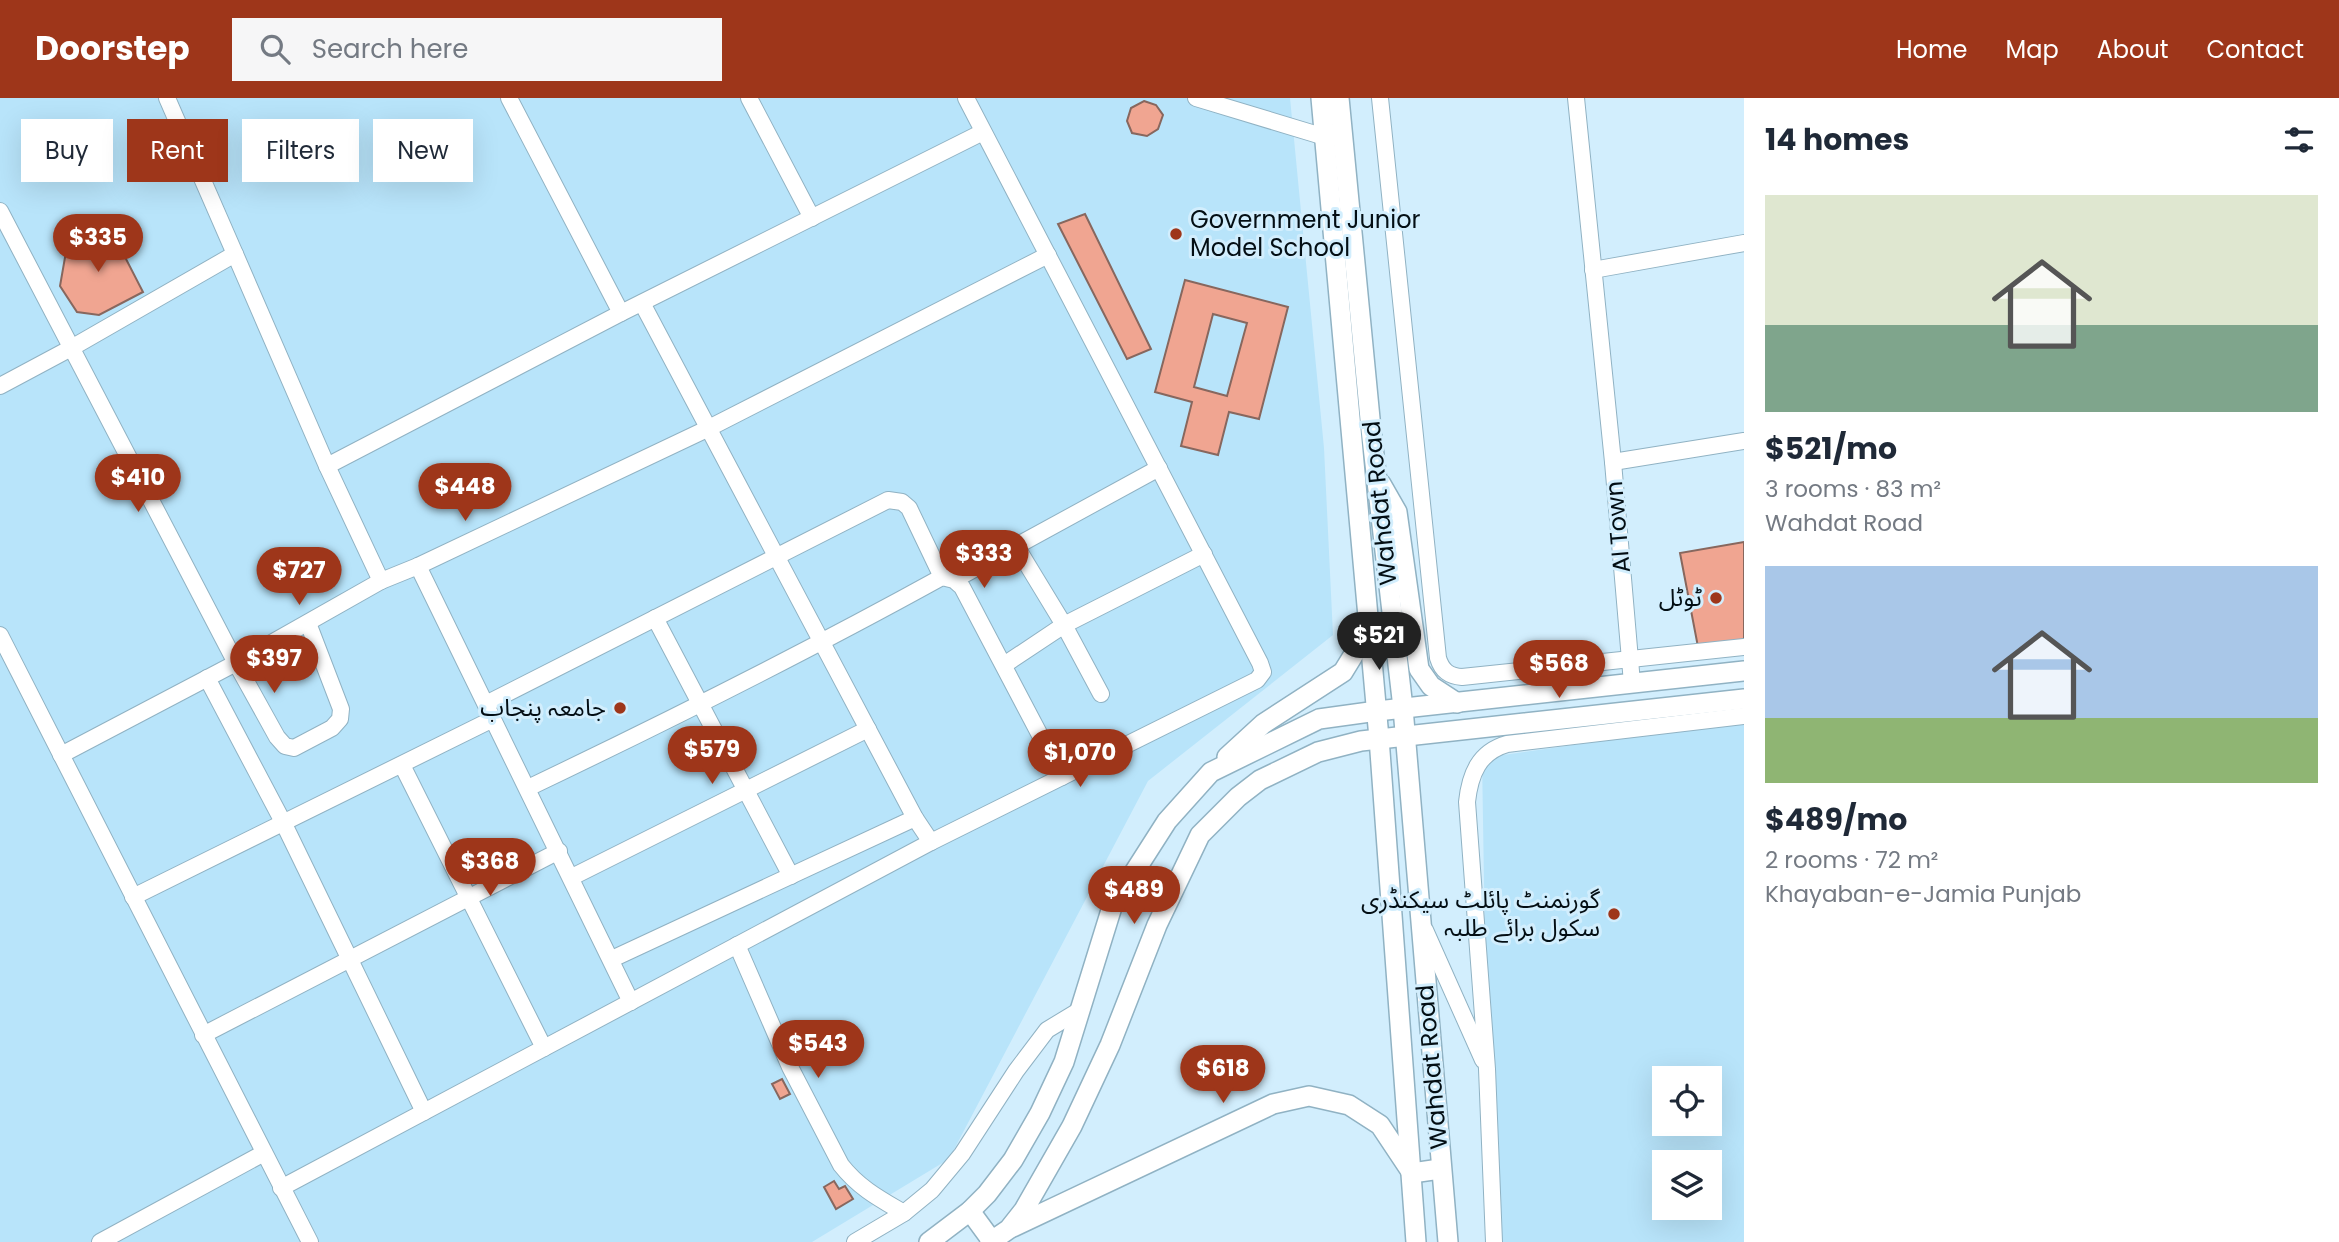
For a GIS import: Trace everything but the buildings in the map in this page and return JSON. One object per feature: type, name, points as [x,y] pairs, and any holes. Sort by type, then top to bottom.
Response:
[{"type":"main road","name":"Wahdat Road","points":[[1321,98],[1334,135],[1403,708],[1448,1242]]},
{"type":"main road","name":"Wahdat Road","points":[[1339,98],[1334,135],[1416,1242]]},
{"type":"main road","points":[[1377,477],[1397,512],[1419,668],[1431,686],[1457,704]]},
{"type":"main road","points":[[929,1242],[970,1211],[987,1194],[1013,1160],[1040,1113],[1064,1062],[1112,907],[1167,821],[1211,772],[1263,724],[1343,672],[1370,628]]},
{"type":"main road","points":[[1211,772],[1319,719],[1744,671]]},
{"type":"main road","points":[[1009,1229],[1041,1183],[1093,1086],[1157,925],[1200,835],[1238,797],[1260,780],[1318,752],[1379,738],[1562,729],[1744,699]]},
{"type":"main road","points":[[970,1211],[991,1241],[1009,1229],[1273,1104],[1309,1097],[1349,1105],[1380,1125],[1412,1173],[1440,1170]]},
{"type":"street","points":[[167,98],[327,466],[381,582]]},
{"type":"street","points":[[509,98],[621,313]]},
{"type":"street","points":[[749,98],[812,218]]},
{"type":"street","points":[[281,1188],[931,842],[1257,680],[1263,672],[966,98]]},
{"type":"street","points":[[1196,98],[1334,135]]},
{"type":"street","points":[[1380,98],[1440,667],[1447,673],[1462,677],[1744,647]]},
{"type":"street","points":[[1576,98],[1613,462]]},
{"type":"street","points":[[327,466],[621,313],[983,132]]},
{"type":"street","points":[[0,211],[236,663],[277,737],[285,746],[294,748],[332,728],[340,719],[341,709],[308,623]]},
{"type":"street","points":[[1593,270],[1744,243]]},
{"type":"street","points":[[0,386],[235,254]]},
{"type":"street","points":[[61,755],[236,663],[381,582],[709,428],[1048,255]]},
{"type":"street","points":[[642,303],[915,818],[931,842]]},
{"type":"street","name":"AI Town","points":[[1632,683],[1613,462],[1744,441]]},
{"type":"street","points":[[528,788],[701,705],[1016,546],[1159,468]]},
{"type":"street","points":[[133,897],[402,765],[655,618],[888,500],[895,499],[909,508],[948,578],[962,587],[1062,777]]},
{"type":"street","points":[[1016,546],[1064,625],[1101,694]]},
{"type":"street","points":[[1004,665],[1064,625],[1204,554]]},
{"type":"street","points":[[418,566],[631,1002]]},
{"type":"street","points":[[655,618],[790,876]]},
{"type":"street","points":[[0,635],[310,1242]]},
{"type":"street","points":[[207,678],[283,822],[424,1112]]},
{"type":"street","points":[[1494,1242],[1487,1069],[1467,802],[1474,770],[1482,758],[1495,747],[1562,729],[1744,716]]},
{"type":"street","points":[[572,877],[868,729]]},
{"type":"street","points":[[402,765],[544,1048]]},
{"type":"street","points":[[612,959],[915,818]]},
{"type":"street","points":[[204,1035],[559,851]]},
{"type":"street","points":[[1420,919],[1487,1069]]},
{"type":"street","points":[[737,945],[790,1067],[841,1165],[864,1190],[904,1213]]},
{"type":"street","points":[[855,1242],[904,1213],[932,1190],[962,1154],[1016,1070],[1047,1030],[1080,1010]]},
{"type":"street","points":[[100,1242],[264,1153]]},
{"type":"shaded area","name":"جامعہ پنجاب","points":[[0,98],[1290,98],[1324,448],[1333,635],[1148,781],[949,1159],[812,1242],[0,1242]]},
{"type":"shaded area","name":"گورنمنٹ پائلٹ سیکنڈری سکول برائے طلبہ","points":[[1744,721],[1744,1242],[1496,1242],[1487,1069],[1482,758]]},
{"type":"place","name":"Government Junior Model School","points":[[1176,234]]},
{"type":"place","name":"ٹوٹل","points":[[1716,598]]},
{"type":"place","name":"جامعہ پنجاب","points":[[620,708]]},
{"type":"place","name":"گورنمنٹ پائلٹ سیکنڈری سکول برائے طلبہ","points":[[1614,914]]}]
